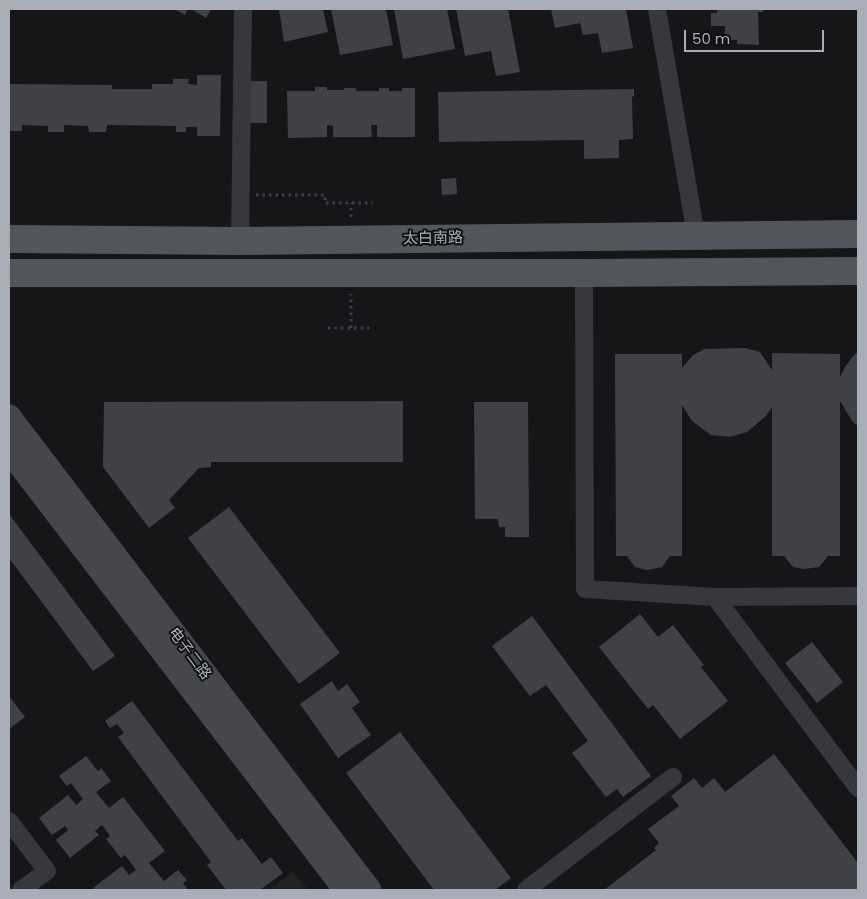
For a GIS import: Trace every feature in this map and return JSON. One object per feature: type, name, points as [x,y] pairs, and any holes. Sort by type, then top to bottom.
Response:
[{"type":"main road","name":"太白南路","points":[[9,239],[240,241],[858,234]]},
{"type":"main road","points":[[9,273],[858,271]]},
{"type":"main road","name":"电子二路","points":[[9,417],[369,890]]},
{"type":"main road","name":"电子二路","points":[[9,450],[346,890]]},
{"type":"street","points":[[240,241],[243,9]]},
{"type":"street","points":[[657,9],[696,235]]},
{"type":"street","points":[[584,273],[585,589],[715,597],[858,596]]},
{"type":"street","points":[[715,597],[858,788]]},
{"type":"street","points":[[526,890],[673,777]]},
{"type":"street","points":[[9,821],[47,871],[22,890]]},
{"type":"path","points":[[240,195],[325,195],[325,203],[373,203]]},
{"type":"path","points":[[328,328],[372,328]]},
{"type":"shaded area","points":[[293,872],[308,890],[268,890]]},
{"type":"building","points":[[174,9],[188,9],[185,15]]},
{"type":"building","points":[[191,9],[211,9],[206,18]]},
{"type":"building","points":[[279,9],[323,9],[328,32],[284,42]]},
{"type":"building","points":[[331,9],[386,9],[393,45],[340,55]]},
{"type":"building","points":[[394,9],[447,9],[455,49],[403,59]]},
{"type":"building","points":[[456,9],[508,9],[520,72],[496,76],[491,51],[465,56]]},
{"type":"building","points":[[551,9],[626,9],[633,48],[602,53],[598,33],[583,35],[580,23],[555,28]]},
{"type":"building","points":[[717,9],[763,9],[763,12],[758,12],[759,45],[737,44],[737,40],[725,40],[725,26],[711,26],[711,13],[717,13]]},
{"type":"building","points":[[197,75],[221,75],[220,136],[197,136],[197,127],[186,127],[186,132],[176,132],[176,126],[107,125],[106,132],[89,132],[88,126],[64,125],[64,132],[48,132],[48,126],[22,125],[22,131],[9,131],[9,84],[112,85],[112,89],[152,89],[152,84],[173,84],[173,79],[189,79],[188,84],[197,85]]},
{"type":"building","points":[[249,81],[267,81],[267,123],[249,123]]},
{"type":"building","points":[[315,87],[327,87],[327,90],[356,88],[356,91],[379,91],[379,88],[389,88],[389,91],[402,91],[402,88],[415,88],[415,137],[377,137],[377,125],[371,125],[372,137],[333,137],[333,126],[327,125],[327,137],[288,138],[287,91],[315,91]]},
{"type":"building","points":[[634,89],[634,96],[632,97],[633,139],[619,140],[619,158],[584,159],[584,140],[439,142],[438,92]]},
{"type":"building","points":[[456,178],[457,194],[442,195],[441,179]]},
{"type":"building","points":[[745,348],[760,352],[772,370],[772,353],[840,354],[840,377],[845,367],[858,352],[858,426],[852,421],[840,401],[840,556],[828,556],[819,567],[804,569],[793,567],[784,556],[772,556],[772,407],[766,416],[747,432],[730,437],[711,435],[692,421],[682,405],[682,556],[670,556],[662,567],[647,570],[635,567],[627,556],[616,556],[615,354],[682,354],[682,368],[693,355],[705,349]]},
{"type":"building","points":[[403,401],[403,462],[211,462],[211,467],[199,468],[169,500],[175,508],[149,528],[103,467],[104,402]]},
{"type":"building","points":[[474,402],[528,402],[529,537],[505,537],[505,527],[499,527],[498,519],[475,519]]},
{"type":"building","points":[[229,507],[340,653],[299,684],[188,538]]},
{"type":"building","points":[[9,514],[115,656],[93,671],[9,558]]},
{"type":"building","points":[[640,614],[658,637],[673,625],[704,665],[701,667],[728,701],[680,739],[653,705],[648,709],[599,647]]},
{"type":"building","points":[[532,616],[651,776],[623,797],[617,789],[606,797],[572,753],[588,741],[546,685],[530,696],[492,646]]},
{"type":"building","points":[[812,642],[843,682],[817,703],[785,663]]},
{"type":"building","points":[[332,681],[338,691],[347,684],[360,702],[352,708],[371,735],[338,758],[300,704]]},
{"type":"building","points":[[9,696],[25,717],[9,729]]},
{"type":"building","points":[[132,701],[238,841],[242,838],[262,864],[271,857],[283,873],[260,890],[226,890],[207,865],[211,862],[118,737],[124,733],[117,724],[110,728],[105,721]]},
{"type":"building","points":[[400,732],[511,878],[495,890],[434,890],[346,773]]},
{"type":"building","points":[[774,754],[858,863],[858,890],[604,890],[656,850],[654,848],[659,843],[648,829],[679,806],[671,796],[694,778],[702,788],[714,778],[725,792]]},
{"type":"building","points":[[86,756],[98,771],[101,768],[111,781],[96,792],[109,808],[123,797],[165,851],[149,863],[164,881],[178,870],[187,880],[183,883],[188,890],[95,890],[93,888],[122,866],[129,875],[136,870],[125,855],[121,858],[106,839],[110,836],[102,825],[95,831],[99,835],[70,858],[56,840],[68,830],[65,826],[52,835],[39,818],[68,795],[76,805],[83,799],[71,783],[67,786],[59,776]]}]
